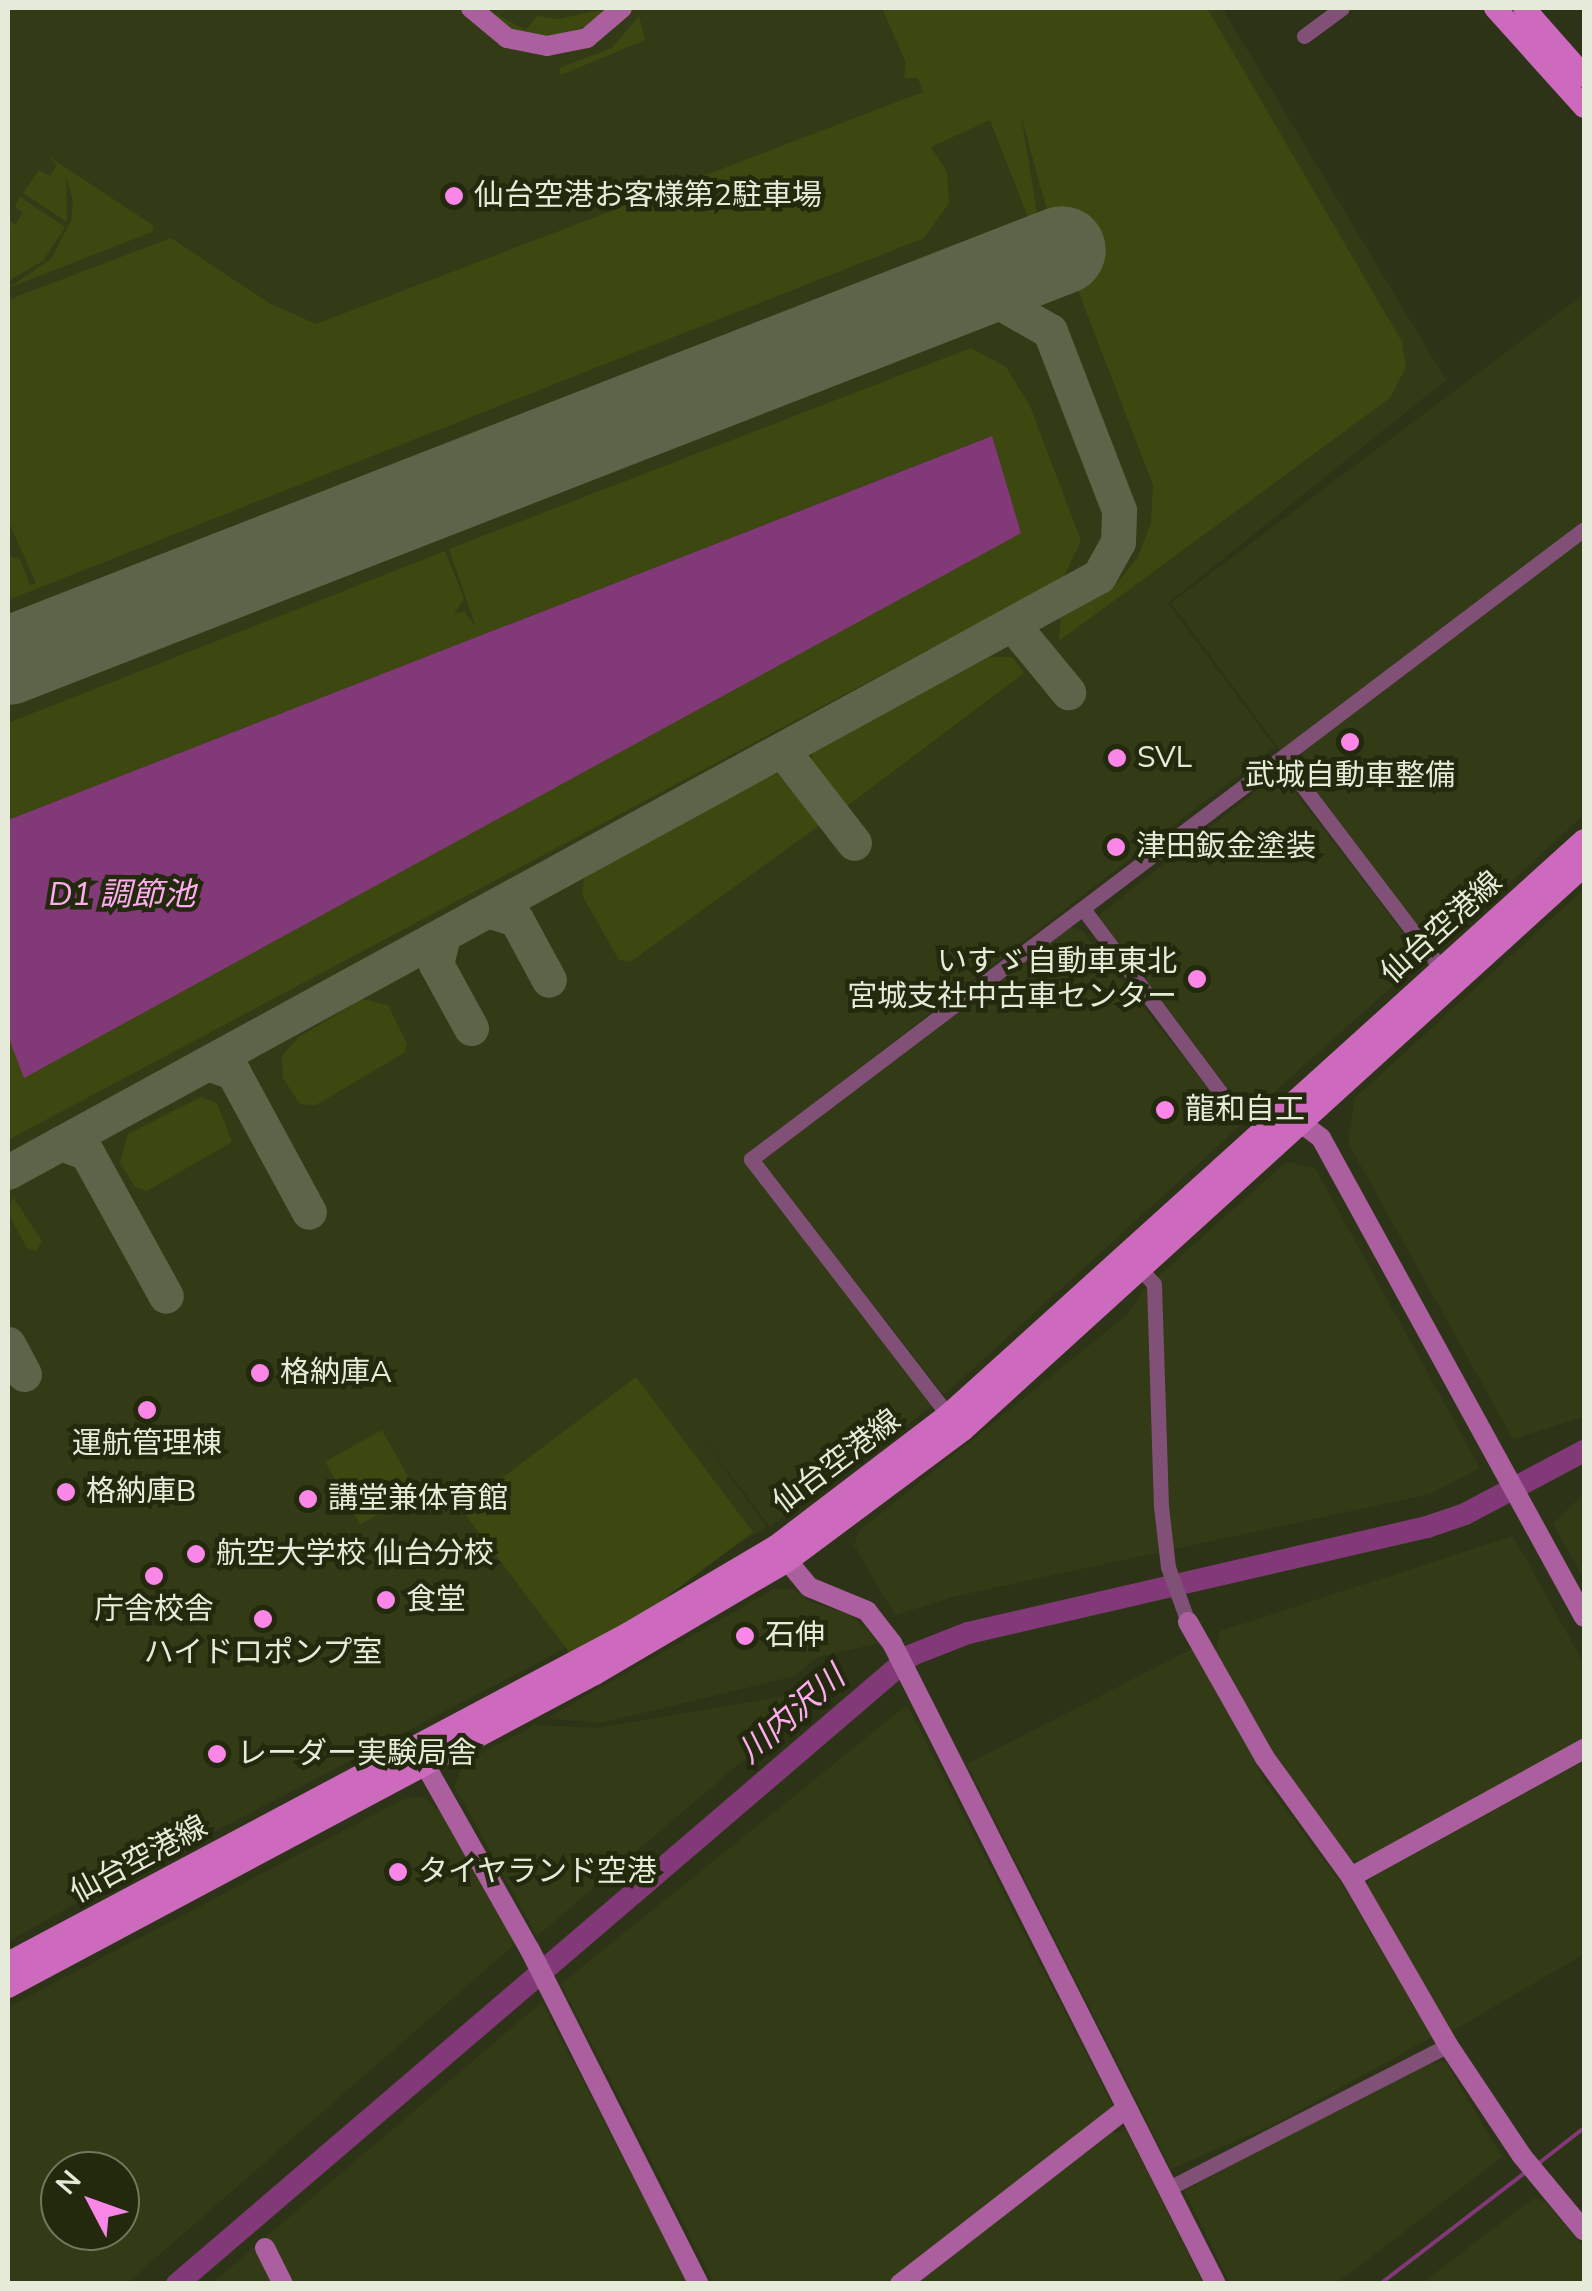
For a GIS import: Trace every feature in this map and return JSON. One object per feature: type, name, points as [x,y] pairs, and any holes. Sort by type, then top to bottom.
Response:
[{"type":"main road","points":[[1495,8],[1584,108]]},
{"type":"main road","points":[[1524,8],[1584,76]]},
{"type":"main road","name":"仙台空港線","points":[[781,1554],[1134,1262],[1447,977],[1584,840]]},
{"type":"main road","name":"仙台空港線","points":[[1447,977],[1584,866]]},
{"type":"main road","name":"仙台空港線","points":[[8,1987],[781,1554],[962,1430],[1134,1262]]},
{"type":"main road","name":"仙台空港線","points":[[8,1964],[421,1756]]},
{"type":"street","points":[[471,8],[498,33],[547,46],[587,38],[622,8]]},
{"type":"street","points":[[1304,36],[1342,8]]},
{"type":"street","points":[[948,1415],[751,1158],[1584,530]]},
{"type":"street","points":[[1282,760],[1447,977]]},
{"type":"street","points":[[1084,910],[1224,1097],[1295,1118],[1321,1138],[1584,1618]]},
{"type":"street","points":[[1134,1262],[1154,1284],[1168,1567],[1184,1614],[1265,1758],[1352,1877],[1448,2045],[1522,2156],[1584,2231]]},
{"type":"street","points":[[781,1554],[818,1594],[867,1611],[892,1643],[1216,2284]]},
{"type":"street","points":[[1352,1877],[1584,1749]]},
{"type":"street","points":[[421,1756],[530,1950],[700,2284]]},
{"type":"street","points":[[1167,2189],[1448,2045]]},
{"type":"street","points":[[900,2284],[1126,2109]]},
{"type":"street","points":[[265,2248],[283,2284]]},
{"type":"shaded area","points":[[8,8],[1222,8],[1446,380],[1168,603],[1275,747],[744,1157],[932,1406],[770,1527],[698,1432],[767,1527],[562,1650],[216,1831],[169,1850],[8,1942]]},
{"type":"shaded area","points":[[484,8],[526,30],[537,16],[558,19],[612,8],[590,25],[554,37],[512,30]]},
{"type":"shaded area","points":[[882,8],[1207,8],[1402,342],[1406,367],[1390,398],[1059,641],[1061,618],[1114,587],[1138,557],[1151,523],[1153,485],[1046,207],[1021,115],[1037,213],[1028,217],[990,120],[931,147],[947,172],[949,203],[924,238],[8,600],[8,556],[20,559],[30,585],[36,583],[8,520],[8,300],[171,238],[269,303],[316,324],[923,92],[918,78],[904,78],[906,63]]},
{"type":"shaded area","points":[[639,16],[645,40],[561,75],[559,68],[612,48]]},
{"type":"shaded area","points":[[48,156],[154,226],[152,232],[8,288],[51,259],[71,221],[73,201],[66,176],[67,222],[23,193],[39,170],[50,176],[57,165]]},
{"type":"shaded area","points":[[20,197],[65,227],[43,261],[8,281],[8,220],[15,225],[23,213],[15,206]]},
{"type":"shaded area","points":[[1584,294],[1584,520],[1281,751],[1171,603]]},
{"type":"shaded area","points":[[971,348],[1006,367],[1030,406],[1081,541],[1063,578],[8,1140],[8,1036],[25,1077],[1021,532],[991,436],[8,820],[8,723],[445,551],[464,599],[454,614],[464,611],[476,627],[449,549]]},
{"type":"shaded area","points":[[1584,536],[1584,815],[1434,952],[1290,761]]},
{"type":"shaded area","points":[[990,657],[1012,657],[1024,673],[846,807],[837,803],[811,768],[812,752]]},
{"type":"shaded area","points":[[785,769],[827,820],[630,962],[619,960],[582,895],[585,873]]},
{"type":"shaded area","points":[[1280,772],[1423,959],[1264,1101],[1230,1092],[1098,916]]},
{"type":"shaded area","points":[[1584,889],[1584,1417],[1513,1439],[1348,1143],[1355,1098]]},
{"type":"shaded area","points":[[1071,927],[1082,930],[1239,1127],[944,1395],[761,1161]]},
{"type":"shaded area","points":[[362,999],[388,1005],[407,1044],[404,1053],[316,1105],[300,1104],[283,1078],[282,1056],[299,1037]]},
{"type":"shaded area","points":[[201,1097],[217,1103],[232,1142],[147,1191],[135,1187],[120,1162],[128,1134]]},
{"type":"shaded area","points":[[1286,1162],[1315,1168],[1480,1468],[1430,1494],[956,1596],[895,1615],[854,1545],[859,1531],[1127,1315],[1143,1290]]},
{"type":"shaded area","points":[[13,1197],[42,1241],[36,1251],[27,1248],[8,1213]]},
{"type":"shaded area","points":[[636,1377],[753,1532],[578,1664],[461,1509]]},
{"type":"shaded area","points":[[382,1430],[417,1493],[360,1524],[325,1462]]},
{"type":"shaded area","points":[[1584,1493],[1584,1579],[1553,1524]]},
{"type":"shaded area","points":[[1513,1536],[1584,1664],[1584,1737],[1362,1861],[1348,1860],[1273,1755],[1216,1652],[1220,1631]]},
{"type":"shaded area","points":[[774,1589],[793,1589],[810,1602],[852,1615],[879,1643],[816,1658],[795,1676],[599,1723],[547,1718]]},
{"type":"shaded area","points":[[1192,1649],[1223,1696],[1264,1780],[1341,1883],[1432,2037],[1275,2124],[1171,2169],[967,1764]]},
{"type":"shaded area","points":[[796,1694],[808,1705],[537,1936],[454,1786],[465,1762],[535,1725],[599,1728]]},
{"type":"shaded area","points":[[907,1705],[1113,2106],[891,2283],[714,2283],[561,1984]]},
{"type":"shaded area","points":[[1584,1761],[1584,1954],[1451,2032],[1367,1887],[1369,1879]]},
{"type":"shaded area","points":[[423,1796],[443,1815],[516,1943],[127,2283],[8,2284],[8,2007],[404,1799]]},
{"type":"shaded area","points":[[542,2002],[689,2284],[211,2284]]},
{"type":"shaded area","points":[[1445,2061],[1502,2157],[1337,2283],[1230,2283],[1184,2191],[1420,2066]]},
{"type":"shaded area","points":[[1126,2130],[1203,2283],[914,2284],[1105,2134]]},
{"type":"shaded area","points":[[1534,2198],[1545,2202],[1584,2247],[1584,2283],[1422,2283]]},
{"type":"water","name":"D1 調節池","points":[[992,436],[1021,533],[24,1078],[8,1036],[8,820]]},
{"type":"waterway","name":"川内沢川","points":[[177,2284],[912,1655],[968,1633],[1427,1527],[1465,1514],[1584,1451]]},
{"type":"waterway","points":[[1539,2163],[1584,2128]]},
{"type":"waterway","points":[[1380,2284],[1527,2171]]},
{"type":"taxiway","points":[[8,1172],[1099,576],[1118,542],[1119,510],[1050,331],[992,298],[947,296]]},
{"type":"taxiway","points":[[1013,625],[1068,692]]},
{"type":"taxiway","points":[[783,751],[854,843]]},
{"type":"taxiway","points":[[490,911],[516,919],[549,980]]},
{"type":"taxiway","points":[[443,936],[436,964],[471,1028]]},
{"type":"taxiway","points":[[208,1063],[233,1072],[309,1212]]},
{"type":"taxiway","points":[[61,1143],[87,1153],[166,1296]]},
{"type":"taxiway","points":[[8,1344],[24,1374]]},
{"type":"runway","points":[[8,661],[1062,250]]},
{"type":"place","name":"仙台空港お客様第2駐車場","points":[[454,196]]},
{"type":"place","name":"武城自動車整備","points":[[1350,742]]},
{"type":"place","name":"SVL","points":[[1117,758]]},
{"type":"place","name":"津田鈑金塗装","points":[[1116,847]]},
{"type":"place","name":"いすゞ自動車東北 宮城支社中古車センター","points":[[1197,979]]},
{"type":"place","name":"龍和自工","points":[[1165,1110]]},
{"type":"place","name":"格納庫A","points":[[260,1373]]},
{"type":"place","name":"運航管理棟","points":[[147,1410]]},
{"type":"place","name":"格納庫B","points":[[66,1492]]},
{"type":"place","name":"講堂兼体育館","points":[[308,1499]]},
{"type":"place","name":"航空大学校 仙台分校","points":[[196,1554]]},
{"type":"place","name":"庁舎校舎","points":[[154,1576]]},
{"type":"place","name":"食堂","points":[[386,1600]]},
{"type":"place","name":"ハイドロポンプ室","points":[[263,1619]]},
{"type":"place","name":"石伸","points":[[745,1636]]},
{"type":"place","name":"レーダー実験局舎","points":[[217,1754]]},
{"type":"place","name":"タイヤランド空港","points":[[398,1872]]}]
